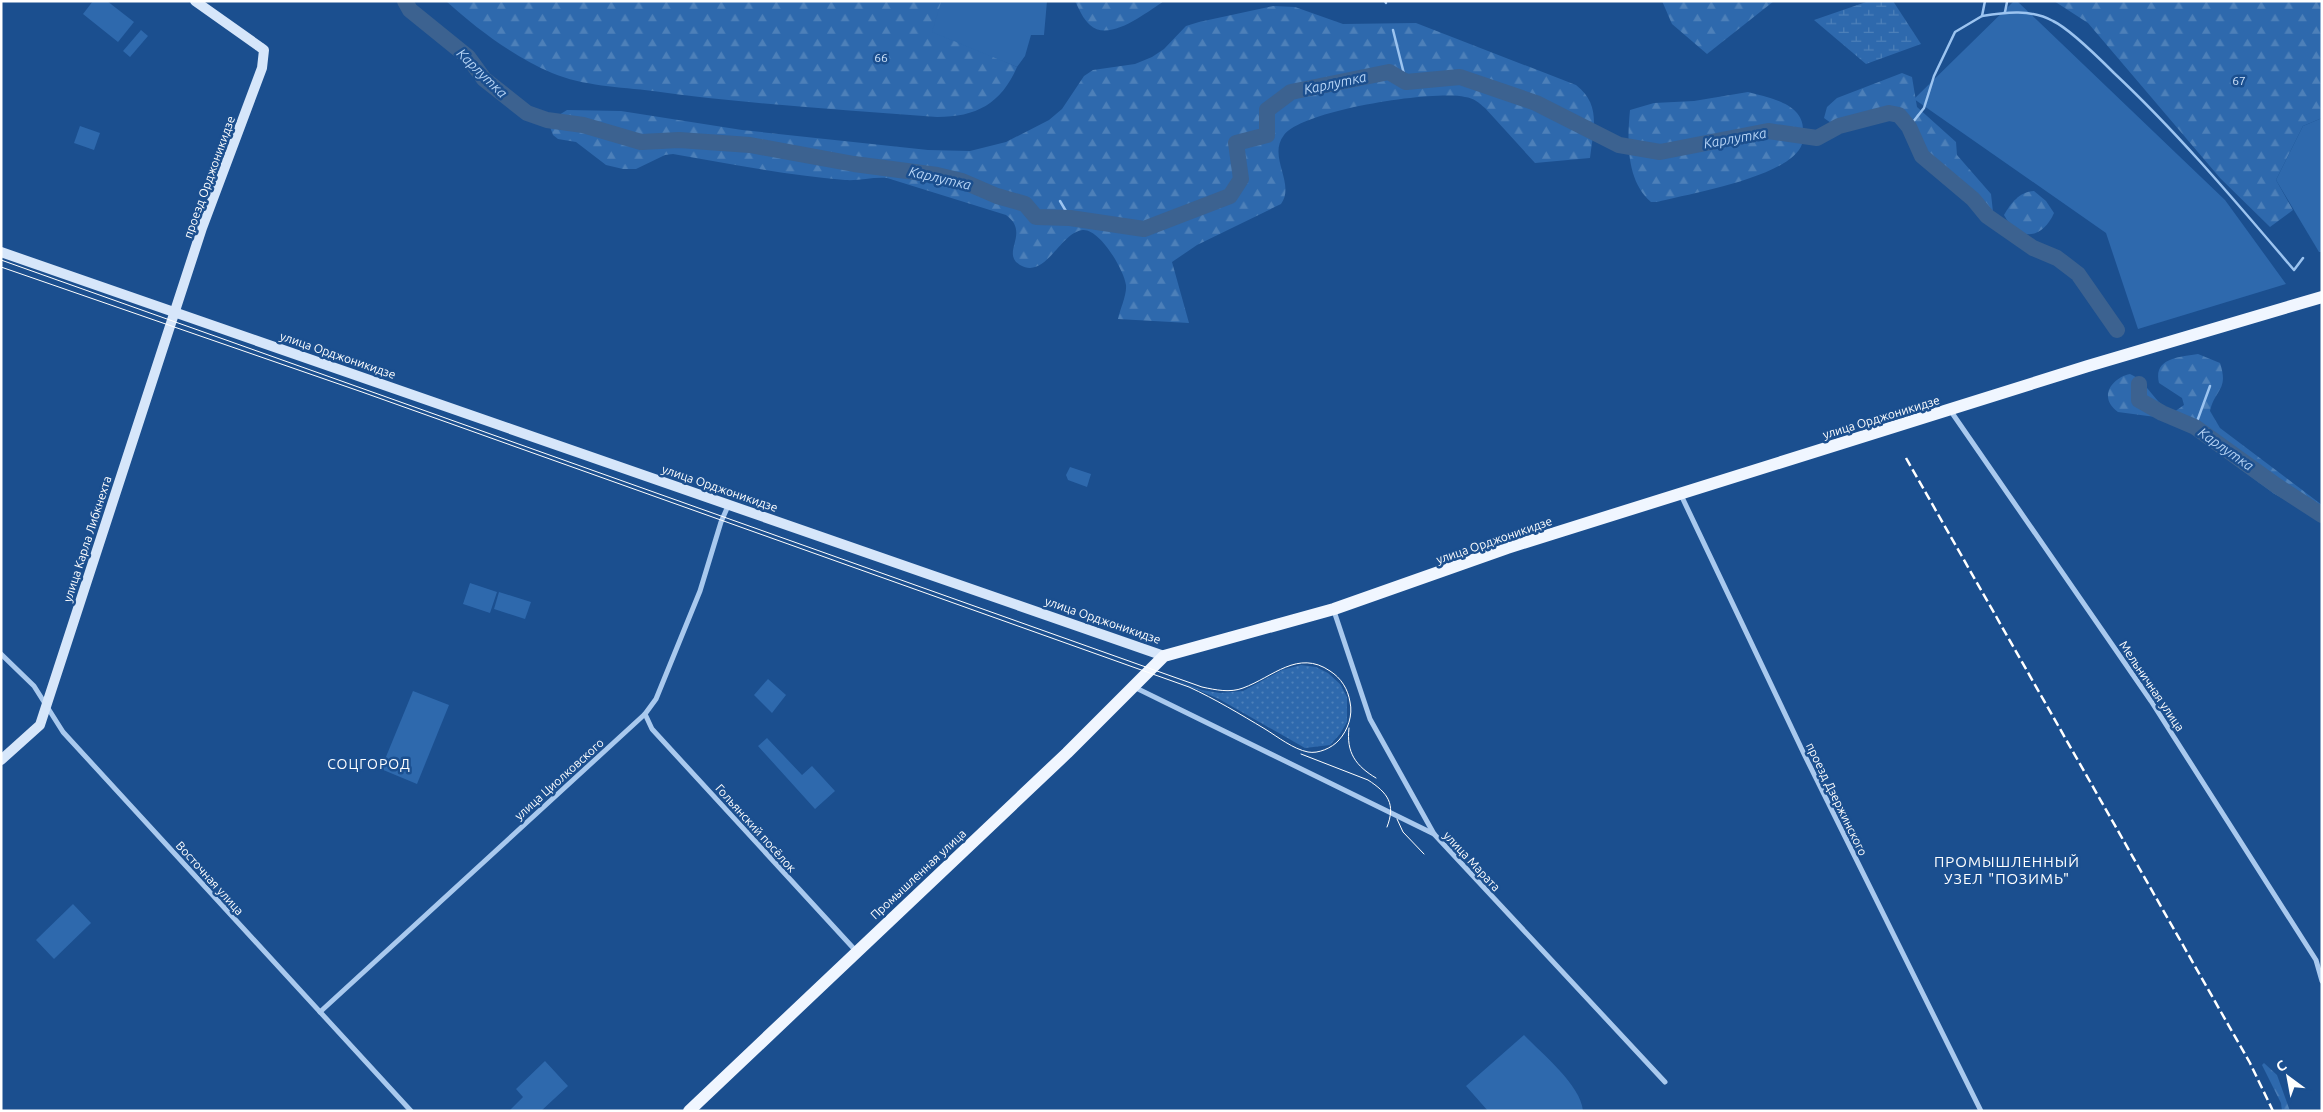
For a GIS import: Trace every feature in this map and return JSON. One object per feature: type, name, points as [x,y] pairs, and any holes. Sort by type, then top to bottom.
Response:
[{"type":"main road","name":"проезд Орджоникидзе","points":[[175,312],[202,228],[262,68],[264,50],[195,1]]},
{"type":"main road","name":"улица Орджоникидзе","points":[[1,252],[1164,656],[1334,609],[1507,548],[2322,297]]},
{"type":"main road","name":"улица Карла Либкнехта","points":[[1,760],[40,725],[175,312]]},
{"type":"main road","name":"Промышленная улица","points":[[689,1111],[1067,752],[1164,656]]},
{"type":"street","name":"Мельничная улица","points":[[1950,410],[2151,701],[2316,960],[2322,981]]},
{"type":"street","name":"проезд Дзержинского","points":[[1681,494],[1804,756],[1981,1111]]},
{"type":"street","name":"улица Циолковского","points":[[320,1012],[645,714],[656,699],[700,591],[728,506]]},
{"type":"street","name":"улица Марата","points":[[1334,609],[1370,719],[1434,834],[1664,1082]]},
{"type":"street","name":"Восточная улица","points":[[1,654],[34,686],[63,732],[411,1111]]},
{"type":"street","points":[[1133,687],[1434,834]]},
{"type":"street","name":"Гольянский посёлок","points":[[645,714],[652,729],[856,951]]},
{"type":"green space","points":[[93,1],[107,1],[134,22],[118,42],[83,14]]},
{"type":"green space","name":"66","points":[[446,1],[941,1],[995,57],[1017,67],[1011,80],[995,99],[986,106],[975,111],[951,116],[937,117],[830,109],[688,96],[576,81],[552,73],[496,42]]},
{"type":"green space","points":[[1047,1],[1044,35],[1031,35],[1025,56],[1017,67],[932,32],[941,2]]},
{"type":"green space","points":[[1075,1],[1164,1],[1128,24],[1107,30],[1098,30],[1083,17]]},
{"type":"green space","points":[[1662,1],[1774,1],[1707,54],[1672,24]]},
{"type":"green space","points":[[1869,1],[1893,1],[1921,44],[1866,64],[1814,20]]},
{"type":"green space","points":[[2014,1],[2017,1],[2225,200],[2286,284],[2138,329],[2106,233],[1914,99]]},
{"type":"green space","name":"67","points":[[2054,1],[2322,1],[2322,118],[2303,126],[2276,180],[2293,210],[2270,227],[2220,178],[2088,23]]},
{"type":"green space","points":[[1273,6],[1295,7],[1343,24],[1416,23],[1576,85],[1590,101],[1593,110],[1594,128],[1590,158],[1535,163],[1485,108],[1474,100],[1465,97],[1426,96],[1399,99],[1341,110],[1296,126],[1284,135],[1278,152],[1285,187],[1285,196],[1281,204],[1197,245],[1172,262],[1189,323],[1118,319],[1125,293],[1126,285],[1124,278],[1104,243],[1090,231],[1083,230],[1075,233],[1067,238],[1045,261],[1038,266],[1029,268],[1020,265],[1015,260],[1013,249],[1016,229],[1013,222],[1006,215],[887,178],[850,180],[823,178],[673,154],[665,155],[636,169],[623,169],[606,165],[576,142],[558,139],[553,135],[550,127],[551,120],[567,110],[621,111],[742,130],[928,150],[970,151],[1006,142],[1049,120],[1062,109],[1084,76],[1093,70],[1135,64],[1152,57],[1164,49],[1186,26]]},
{"type":"green space","points":[[141,30],[148,36],[130,57],[123,51]]},
{"type":"green space","points":[[1902,73],[1912,77],[1917,107],[1956,142],[1957,155],[1991,194],[1993,212],[1986,208],[1927,152],[1906,118],[1889,108],[1831,123],[1824,118],[1827,107],[1837,98]]},
{"type":"green space","points":[[1748,92],[1784,103],[1798,114],[1802,122],[1803,140],[1794,156],[1779,166],[1759,175],[1714,189],[1651,202],[1637,183],[1630,159],[1628,134],[1630,110],[1654,103],[1694,101]]},
{"type":"green space","points":[[2322,118],[2322,252],[2319,252],[2276,180],[2303,126]]},
{"type":"green space","points":[[80,126],[100,133],[94,150],[74,143]]},
{"type":"green space","points":[[2034,191],[2046,201],[2054,213],[2049,222],[2037,233],[2023,233],[2016,230],[2004,215],[2016,199],[2024,193]]},
{"type":"green space","points":[[2198,354],[2220,363],[2222,384],[2210,411],[2220,428],[2322,505],[2322,521],[2273,493],[2192,433],[2163,418],[2118,412],[2112,407],[2108,395],[2109,389],[2117,380],[2130,374],[2142,382],[2161,404],[2174,412],[2184,405],[2182,398],[2159,383],[2158,375],[2160,368],[2169,360]]},
{"type":"green space","points":[[1070,467],[1091,474],[1087,487],[1068,480],[1066,475]]},
{"type":"green space","points":[[470,583],[497,592],[490,613],[463,604]]},
{"type":"green space","points":[[499,592],[531,602],[525,619],[494,609]]},
{"type":"green space","points":[[1301,665],[1316,667],[1328,673],[1340,684],[1347,697],[1347,722],[1340,734],[1330,745],[1305,748],[1219,699],[1175,680],[1202,690],[1220,693],[1243,691],[1282,670]]},
{"type":"green space","points":[[768,679],[786,695],[772,713],[754,695]]},
{"type":"green space","points":[[413,691],[449,705],[417,784],[381,769]]},
{"type":"green space","points":[[767,738],[802,775],[812,766],[835,791],[815,809],[758,746]]},
{"type":"green space","points":[[73,904],[91,923],[54,959],[36,940]]},
{"type":"green space","points":[[1524,1035],[1568,1080],[1581,1101],[1583,1111],[1488,1111],[1466,1086]]},
{"type":"green space","points":[[545,1061],[568,1086],[541,1111],[509,1111],[523,1097],[516,1089]]},
{"type":"green space","points":[[2264,1063],[2277,1075],[2290,1111],[2282,1111],[2281,1103],[2262,1065]]},
{"type":"waterway","name":"Карлутка","points":[[405,1],[410,10],[468,57],[484,79],[527,113],[547,120],[583,125],[641,142],[679,140],[750,145],[854,164],[937,175],[962,181],[997,196],[1025,204],[1036,217],[1070,218],[1144,229],[1230,196],[1241,179],[1236,143],[1267,135],[1267,110],[1291,92],[1389,72],[1406,82],[1460,77],[1536,103],[1619,145],[1660,152],[1768,131],[1817,138],[1839,126],[1889,113],[1899,115],[1909,127],[1922,156],[1973,199],[1987,216],[2033,248],[2057,258],[2078,274],[2117,330]]},
{"type":"waterway","points":[[1909,127],[1924,108],[1934,76],[1955,32],[1982,16],[1985,1]]},
{"type":"waterway","points":[[2005,12],[2007,2]]},
{"type":"waterway","points":[[1982,16],[2018,12],[2045,17],[2076,37],[2138,96],[2207,169],[2294,270],[2303,258]]},
{"type":"waterway","points":[[1393,30],[1406,82]]},
{"type":"waterway","points":[[1060,201],[1070,218]]},
{"type":"waterway","name":"Карлутка","points":[[2139,384],[2139,400],[2162,413],[2195,427],[2277,486],[2322,515]]},
{"type":"waterway","points":[[2195,427],[2210,386]]},
{"type":"tram line","points":[[1,260],[1202,687],[1238,690],[1286,667],[1307,663],[1318,665],[1334,674],[1346,688],[1351,707],[1349,722],[1342,736],[1333,746],[1316,752],[1302,750],[1189,687],[362,392],[1,267]]},
{"type":"tram line","points":[[1349,728],[1349,745],[1354,758],[1363,769],[1376,778]]},
{"type":"tram line","points":[[1301,754],[1368,780],[1381,790],[1390,805],[1391,812],[1387,827]]},
{"type":"tram line","points":[[1397,819],[1403,832],[1424,854]]},
{"type":"railway","points":[[1906,458],[2250,1063],[2273,1111]]},
{"type":"district","name":"СОЦГОРОД","points":[[369,764]]},
{"type":"district","name":"ПРОМЫШЛЕННЫЙ УЗЕЛ \"ПОЗИМЬ\"","points":[[2007,870]]}]
